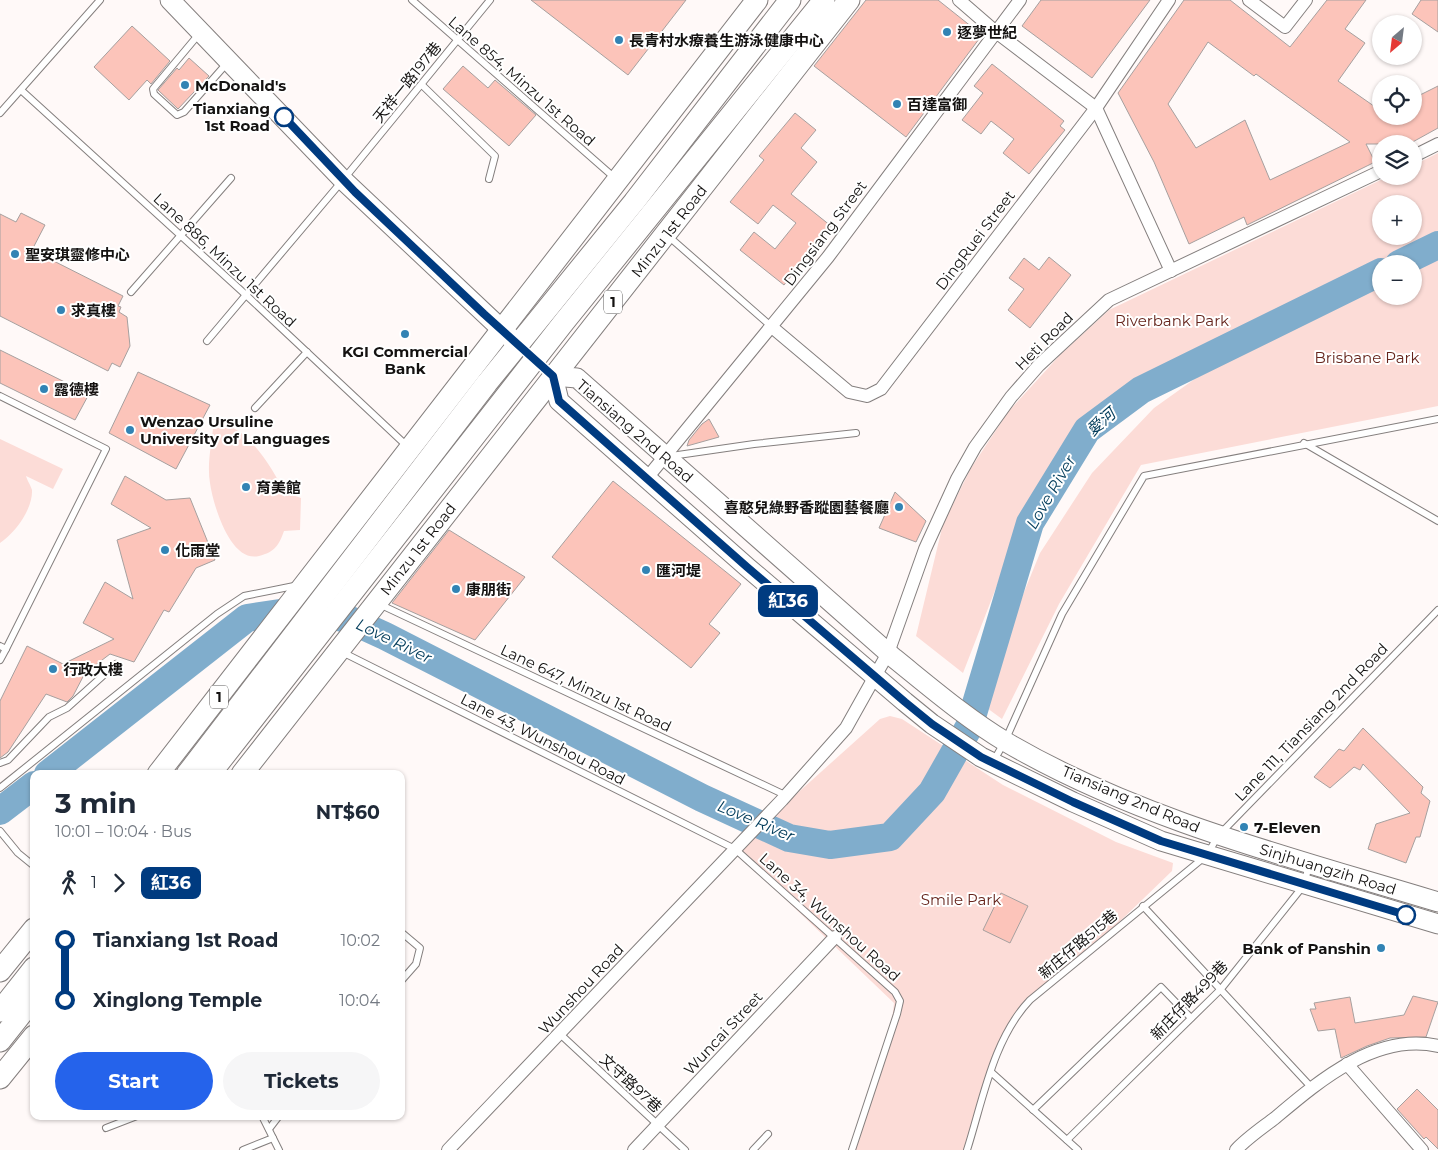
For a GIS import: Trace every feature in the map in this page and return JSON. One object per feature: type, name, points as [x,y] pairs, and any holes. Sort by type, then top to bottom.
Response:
[{"type":"main road","name":"1","points":[[190,770],[410,449],[757,0]]},
{"type":"main road","name":"1","points":[[317,586],[634,202],[790,0]]},
{"type":"main road","name":"Minzu 1st Road","points":[[213,770],[535,359],[824,0]]},
{"type":"main road","name":"Minzu 1st Road","points":[[381,596],[849,0]]},
{"type":"main road","points":[[365,576],[381,596]]},
{"type":"main road","name":"1","points":[[245,770],[381,596]]},
{"type":"main road","name":"1","points":[[161,770],[288,625]]},
{"type":"main road","points":[[0,971],[30,933]]},
{"type":"main road","points":[[0,1011],[30,973]]},
{"type":"main road","points":[[0,1041],[30,1004]]},
{"type":"main road","points":[[0,1078],[30,1041]]},
{"type":"street","points":[[170,0],[230,60],[343,180],[553,376]]},
{"type":"street","points":[[959,0],[996,32],[1096,108],[1171,271]]},
{"type":"street","name":"Dingsiang Street","points":[[646,478],[773,328],[1020,0]]},
{"type":"street","points":[[1249,0],[1285,27],[1306,0]]},
{"type":"street","name":"DingRuei Street","points":[[773,328],[848,392],[867,396],[881,389],[1096,108],[1163,2]]},
{"type":"street","points":[[1422,152],[1438,144]]},
{"type":"street","name":"Heti Road","points":[[876,677],[888,653],[928,540],[942,507],[975,447],[1039,365],[1109,300],[1372,175]]},
{"type":"street","name":"Tiansiang 2nd Road","points":[[1218,836],[1079,780],[998,736],[946,700],[888,653],[664,457],[577,378],[553,376],[559,401],[932,724],[986,759],[1161,841],[1304,885]]},
{"type":"street","points":[[784,798],[846,728],[876,677]]},
{"type":"street","name":"Wunshou Road","points":[[448,1150],[784,798]]},
{"type":"street","name":"Sinjhuangzih Road","points":[[1218,836],[1438,902]]},
{"type":"street","name":"Sinjhuangzih Road","points":[[1304,885],[1438,924]]},
{"type":"street","name":"Wuncai Street","points":[[634,1150],[835,937]]},
{"type":"street","points":[[1239,1149],[1311,1087],[1347,1064],[1381,1049],[1423,1043],[1438,1046]]},
{"type":"street","points":[[1347,1064],[1422,1150]]},
{"type":"lane","points":[[0,113],[100,0]]},
{"type":"lane","name":"Lane 854, Minzu 1st Road","points":[[412,0],[617,180]]},
{"type":"lane","name":"天祥一路197巷","points":[[206,341],[343,180],[490,0]]},
{"type":"lane","points":[[201,31],[153,89],[154,94],[177,115],[184,112],[230,60]]},
{"type":"lane","points":[[422,85],[496,156],[489,179]]},
{"type":"lane","name":"Lane 886, Minzu 1st Road","points":[[21,90],[246,295],[410,449]]},
{"type":"lane","points":[[132,292],[230,178]]},
{"type":"lane","points":[[666,234],[773,328]]},
{"type":"lane","points":[[255,408],[307,352]]},
{"type":"lane","points":[[0,396],[106,448],[3,648],[0,660]]},
{"type":"lane","points":[[986,759],[1062,614],[1144,476],[1304,443],[1438,419]]},
{"type":"lane","points":[[664,457],[856,432]]},
{"type":"lane","points":[[1304,443],[1438,521]]},
{"type":"lane","points":[[0,788],[217,614],[244,596],[277,587],[317,586]]},
{"type":"lane","name":"Lane 647, Minzu 1st Road","points":[[381,596],[784,798]]},
{"type":"lane","name":"Lane 111, Tiansiang 2nd Road","points":[[1207,855],[1218,836],[1438,610]]},
{"type":"lane","name":"Lane 43, Wunshou Road","points":[[338,651],[738,846]]},
{"type":"lane","points":[[0,762],[8,760],[49,717],[67,708],[116,664]]},
{"type":"lane","points":[[0,830],[18,853],[30,863]]},
{"type":"lane","name":"Lane 34, Wunshou Road","points":[[738,846],[895,992],[900,1001],[898,1014],[852,1150]]},
{"type":"lane","name":"新庄仔路515巷","points":[[967,1150],[991,1072],[1005,1037],[1017,1014],[1030,1000],[1207,855]]},
{"type":"lane","name":"新庄仔路499巷","points":[[1067,1140],[1220,990],[1304,885],[1310,863]]},
{"type":"lane","points":[[1143,906],[1311,1087]]},
{"type":"lane","points":[[405,935],[420,948],[416,964],[405,976]]},
{"type":"lane","points":[[1033,1110],[1161,987],[1191,1018]]},
{"type":"lane","name":"文守路97巷","points":[[560,1034],[686,1150]]},
{"type":"lane","points":[[991,1072],[1078,1150]]},
{"type":"lane","points":[[106,1128],[127,1120]]},
{"type":"lane","points":[[264,1120],[279,1150]]},
{"type":"lane","points":[[268,1128],[276,1120]]},
{"type":"lane","points":[[753,1150],[768,1134]]},
{"type":"lane","points":[[243,1150],[273,1138]]},
{"type":"green space","name":"Riverbank Park","points":[[1438,153],[1438,237],[1422,245],[1422,195],[1372,195],[1372,245],[1421,245],[1400,255],[1372,255],[1372,268],[1137,379],[1063,444],[1030,500],[963,673],[916,636],[943,524],[971,468],[1008,412],[1060,355],[1109,310],[1372,184],[1422,185],[1422,161]]},
{"type":"green space","name":"Brisbane Park","points":[[1438,252],[1438,406],[1141,465],[1059,604],[1002,719],[976,700],[982,695],[1040,553],[1092,473],[1154,408],[1227,356],[1372,284],[1372,305],[1422,305],[1422,260]]},
{"type":"green space","name":"育美館","points":[[228,426],[245,436],[253,444],[275,474],[284,492],[301,498],[300,530],[284,531],[276,547],[259,556],[249,556],[232,542],[219,517],[212,492],[209,470],[213,429]]},
{"type":"green space","points":[[0,439],[63,469],[53,489],[26,476],[32,490],[30,505],[17,527],[0,543]]},
{"type":"green space","name":"Smile Park","points":[[890,716],[902,719],[1003,785],[1116,842],[1173,863],[1172,871],[1084,956],[1030,1000],[1005,1037],[967,1150],[852,1150],[892,1021],[894,1003],[734,850],[880,719]]},
{"type":"building","name":"長青村水療養生游泳健康中心","points":[[531,0],[686,0],[628,75]]},
{"type":"building","name":"百達富御","points":[[866,0],[938,0],[982,35],[906,137],[814,66]]},
{"type":"building","points":[[1041,0],[1150,0],[1092,78],[1022,26]]},
{"type":"building","points":[[1184,0],[1230,0],[1290,47],[1327,0],[1366,0],[1345,29],[1365,43],[1338,81],[1372,105],[1372,125],[1422,125],[1422,94],[1438,86],[1438,128],[1422,137],[1422,135],[1372,135],[1372,144],[1366,144],[1372,156],[1372,163],[1247,225],[1244,217],[1189,244],[1154,162],[1118,93]],"holes":[[[1208,42],[1254,76],[1256,74],[1350,142],[1270,180],[1245,120],[1196,148],[1168,104]]]},
{"type":"building","points":[[1421,0],[1438,0],[1438,32],[1422,21],[1422,15],[1412,14]]},
{"type":"building","points":[[132,26],[170,61],[151,84],[147,80],[129,100],[94,67]]},
{"type":"building","name":"McDonald's","points":[[189,58],[209,76],[178,109],[158,90],[177,68],[179,70]]},
{"type":"building","points":[[992,64],[1064,121],[1060,126],[1065,130],[1029,174],[1003,153],[1014,139],[991,121],[981,134],[962,120],[983,93],[974,86]]},
{"type":"building","points":[[463,66],[488,88],[495,80],[536,115],[509,146],[443,89]]},
{"type":"building","points":[[795,113],[816,130],[801,148],[817,162],[791,194],[831,226],[784,285],[740,250],[754,232],[775,249],[796,223],[773,205],[758,224],[730,202],[764,160],[759,156]]},
{"type":"building","name":"求真樓","points":[[21,213],[45,225],[32,250],[123,296],[118,306],[121,307],[119,312],[127,317],[130,346],[120,367],[112,363],[108,371],[0,316],[0,214],[16,222]]},
{"type":"building","points":[[1049,257],[1071,275],[1030,328],[1008,310],[1024,289],[1009,278],[1024,258],[1039,270]]},
{"type":"building","name":"露德樓","points":[[0,350],[89,394],[75,420],[0,383]]},
{"type":"building","points":[[138,372],[210,405],[176,469],[109,433]]},
{"type":"building","points":[[709,419],[719,437],[687,446],[689,440],[702,424]]},
{"type":"building","points":[[125,476],[166,500],[190,498],[215,560],[196,568],[169,612],[164,610],[134,662],[110,654],[85,673],[73,696],[67,702],[46,694],[8,752],[0,758],[0,701],[27,646],[63,664],[114,639],[83,623],[105,582],[133,599],[117,540],[151,528],[111,504]]},
{"type":"building","name":"匯河堤","points":[[613,481],[741,584],[709,624],[720,633],[691,668],[552,557]]},
{"type":"building","name":"喜憨兒綠野香蹤園藝餐廳","points":[[895,492],[926,521],[916,542],[879,528]]},
{"type":"building","name":"康朋街","points":[[449,530],[525,577],[475,640],[392,603]]},
{"type":"building","points":[[1363,728],[1423,787],[1421,793],[1430,801],[1420,837],[1416,837],[1406,863],[1368,849],[1376,824],[1410,813],[1363,764],[1360,770],[1354,767],[1330,788],[1314,777],[1339,749],[1344,751]]},
{"type":"building","points":[[1001,893],[1028,906],[1010,943],[983,930]]},
{"type":"building","points":[[1413,996],[1438,1002],[1426,1037],[1390,1038],[1341,1058],[1335,1029],[1318,1031],[1310,1009],[1316,1009],[1314,1003],[1350,997],[1355,1023],[1404,1015]]},
{"type":"building","points":[[1417,1089],[1438,1110],[1438,1149],[1426,1137],[1424,1139],[1397,1109]]},
{"type":"waterway","name":"Love River","points":[[1417,255],[1438,245]]},
{"type":"waterway","name":"Love River","points":[[53,770],[247,618],[307,609],[350,620],[385,636],[702,798],[789,838],[830,845],[890,837],[932,792],[969,727],[1030,523],[1087,430],[1141,390],[1372,276]]},
{"type":"waterway","name":"Love River","points":[[0,811],[30,788]]},
{"type":"bus line","name":"紅36","points":[[284,117],[355,192],[484,314],[553,376],[559,401],[747,567],[932,724],[981,757],[998,766],[1161,841],[1406,915]]},
{"type":"place","name":"逐夢世紀","points":[[947,32]]},
{"type":"place","name":"長青村水療養生游泳健康中心","points":[[619,40]]},
{"type":"place","name":"McDonald's","points":[[185,85]]},
{"type":"place","name":"百達富御","points":[[897,104]]},
{"type":"place","name":"Tianxiang 1st Road","points":[[284,117]]},
{"type":"place","name":"聖安琪靈修中心","points":[[15,254]]},
{"type":"place","name":"求真樓","points":[[61,310]]},
{"type":"place","name":"KGI Commercial Bank","points":[[405,334]]},
{"type":"place","name":"露德樓","points":[[44,389]]},
{"type":"place","name":"Wenzao Ursuline University of Languages","points":[[130,430]]},
{"type":"place","name":"育美館","points":[[246,487]]},
{"type":"place","name":"喜憨兒綠野香蹤園藝餐廳","points":[[899,507]]},
{"type":"place","name":"化雨堂","points":[[165,550]]},
{"type":"place","name":"匯河堤","points":[[646,570]]},
{"type":"place","name":"康朋街","points":[[456,589]]},
{"type":"place","name":"行政大樓","points":[[53,669]]},
{"type":"place","name":"7-Eleven","points":[[1244,827]]},
{"type":"place","name":"Bank of Panshin","points":[[1381,948]]},
{"type":"water label","name":"愛河","points":[[1101,422]]}]
